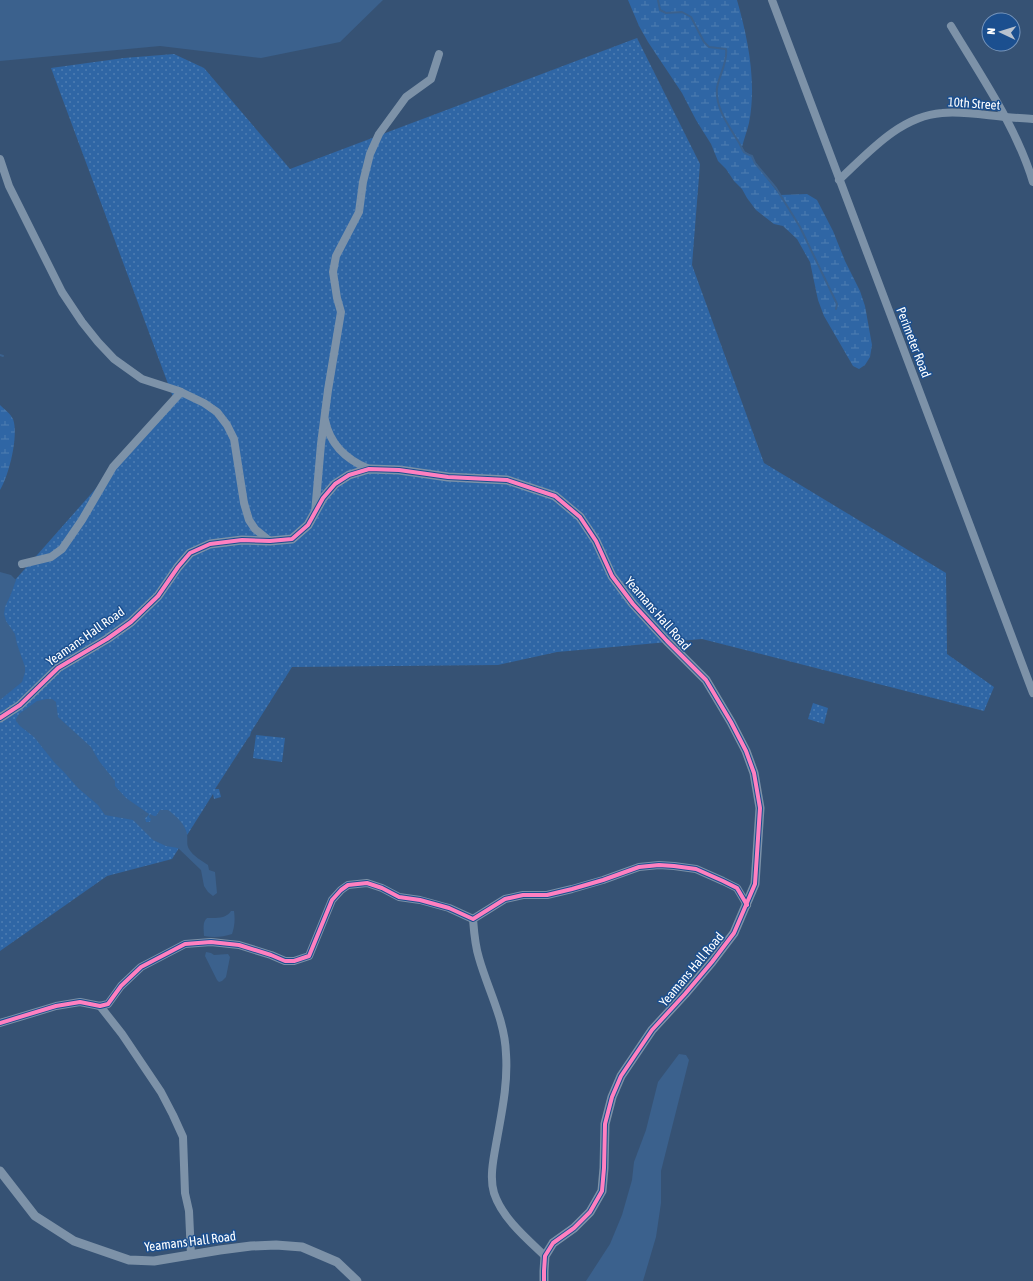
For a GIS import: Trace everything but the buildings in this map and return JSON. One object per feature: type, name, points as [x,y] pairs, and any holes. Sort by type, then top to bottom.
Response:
[{"type":"street","name":"Perimeter Road","points":[[772,0],[1033,693]]},
{"type":"street","points":[[951,26],[1006,117],[1030,165],[1033,182]]},
{"type":"street","points":[[314,514],[324,417],[341,312],[333,272],[336,256],[359,212],[363,182],[370,154],[379,134],[406,97],[431,79],[439,54]]},
{"type":"street","name":"10th Street","points":[[839,180],[889,135],[910,122],[924,116],[940,113],[960,112],[1033,119]]},
{"type":"street","points":[[0,159],[9,186],[62,292],[82,322],[98,342],[114,359],[142,379],[181,392],[204,403],[218,412],[227,424],[234,439],[244,503],[249,520],[255,529],[270,540]]},
{"type":"street","points":[[22,564],[51,557],[62,549],[82,520],[113,468],[181,392]]},
{"type":"street","points":[[324,417],[337,447],[345,456],[357,464],[369,469]]},
{"type":"street","name":"Yeamans Hall Road","points":[[0,718],[20,706],[58,668],[131,622],[158,596],[178,567],[190,553],[210,544],[242,540],[292,539],[308,525],[323,498],[335,484],[349,475],[369,469],[399,470],[448,476],[507,480],[555,496],[580,517],[596,541],[612,576],[633,604],[706,680],[732,722],[746,751],[754,774],[760,808],[754,884],[747,905],[734,933],[685,994],[652,1030],[621,1076],[612,1097],[605,1124],[602,1191],[590,1212],[574,1228],[553,1243],[545,1256]]},
{"type":"street","points":[[473,919],[505,899],[523,895],[547,895],[603,880],[639,867],[658,865],[696,870],[723,881],[737,888],[747,905]]},
{"type":"street","points":[[0,1023],[56,1006],[80,1002],[100,1006],[108,1004],[121,986],[141,967],[185,944],[211,942],[239,945],[285,961],[294,961],[308,956],[332,900],[348,885],[367,883],[382,888],[399,897],[420,900],[449,908],[473,919]]},
{"type":"street","points":[[473,919],[478,958],[498,1013],[505,1040],[507,1065],[494,1157],[492,1177],[493,1192],[511,1223],[545,1256],[544,1281]]},
{"type":"street","points":[[100,1006],[122,1034],[161,1092],[174,1115],[183,1137],[185,1193],[189,1211],[191,1255]]},
{"type":"street","name":"Yeamans Hall Road","points":[[0,1171],[34,1216],[74,1241],[129,1260],[154,1261],[251,1246],[276,1245],[302,1247],[336,1262],[357,1281]]},
{"type":"green space","points":[[628,0],[737,0],[748,45],[752,76],[749,123],[742,147],[745,152],[752,156],[755,163],[780,195],[807,194],[817,200],[833,231],[845,261],[860,291],[865,306],[872,345],[870,357],[865,365],[859,369],[853,366],[824,316],[818,300],[810,262],[797,239],[783,226],[774,224],[756,210],[742,189],[718,161],[711,144],[682,93],[639,26]]},
{"type":"green space","points":[[637,38],[700,164],[692,265],[764,463],[946,573],[947,654],[994,687],[984,711],[702,639],[557,652],[498,665],[292,667],[251,732],[250,736],[215,789],[219,789],[221,797],[214,799],[213,794],[172,859],[107,876],[0,951],[0,597],[174,400],[51,68],[124,58],[174,54],[204,68],[290,169]]},
{"type":"green space","points":[[0,405],[13,419],[15,435],[10,466],[0,490]]},
{"type":"green space","points":[[813,703],[828,708],[824,724],[808,719]]},
{"type":"green space","points":[[256,735],[285,738],[282,762],[253,758]]},
{"type":"shaded area","points":[[0,0],[383,0],[340,42],[261,58],[160,46],[0,61]]},
{"type":"shaded area","points":[[0,572],[11,575],[16,580],[5,607],[4,614],[6,621],[15,634],[25,667],[25,672],[22,682],[0,700]]},
{"type":"shaded area","points":[[52,699],[56,702],[58,717],[91,747],[99,761],[115,781],[115,786],[126,798],[149,814],[145,818],[146,822],[150,822],[150,814],[156,816],[160,810],[168,810],[180,820],[186,830],[188,845],[191,852],[208,865],[209,870],[215,872],[217,893],[213,896],[208,892],[204,886],[201,870],[178,848],[166,846],[153,840],[133,820],[105,815],[98,805],[78,788],[54,762],[34,737],[20,726],[16,721],[19,714],[37,701]]},
{"type":"shaded area","points":[[231,911],[234,911],[235,916],[232,934],[218,937],[204,936],[204,924],[207,918],[224,917]]},
{"type":"shaded area","points":[[206,952],[214,955],[228,954],[230,957],[226,977],[222,981],[219,982],[217,980],[205,956]]},
{"type":"shaded area","points":[[679,1054],[686,1055],[689,1060],[661,1171],[661,1203],[656,1237],[643,1281],[586,1281],[610,1244],[622,1215],[632,1180],[634,1162],[646,1130],[658,1082]]},
{"type":"waterway","points":[[658,0],[660,10],[666,13],[682,12],[691,17],[704,42],[709,47],[726,49],[725,64],[717,88],[720,109],[744,152],[752,156],[755,163],[776,188],[800,227],[837,304],[836,309]]},
{"type":"cycle path","points":[[0,718],[20,705],[58,668],[107,639],[131,622],[158,596],[178,567],[190,553],[210,544],[242,540],[270,541],[292,539],[308,525],[323,498],[335,484],[349,475],[369,469],[399,470],[448,477],[507,480],[555,496],[580,517],[596,541],[612,576],[633,604],[706,680],[746,751],[754,773],[760,808],[755,884],[734,933],[685,994],[652,1030],[621,1076],[612,1097],[605,1124],[602,1191],[590,1212],[574,1228],[553,1243],[545,1256],[544,1281]]},
{"type":"cycle path","points":[[0,1023],[56,1006],[80,1002],[100,1006],[108,1004],[121,986],[141,967],[185,944],[211,942],[239,945],[285,961],[294,961],[309,956],[332,900],[348,885],[367,883],[382,888],[399,897],[420,900],[449,908],[473,919],[505,899],[523,895],[547,895],[603,880],[639,867],[659,865],[696,869],[723,881],[737,888],[747,905]]}]
